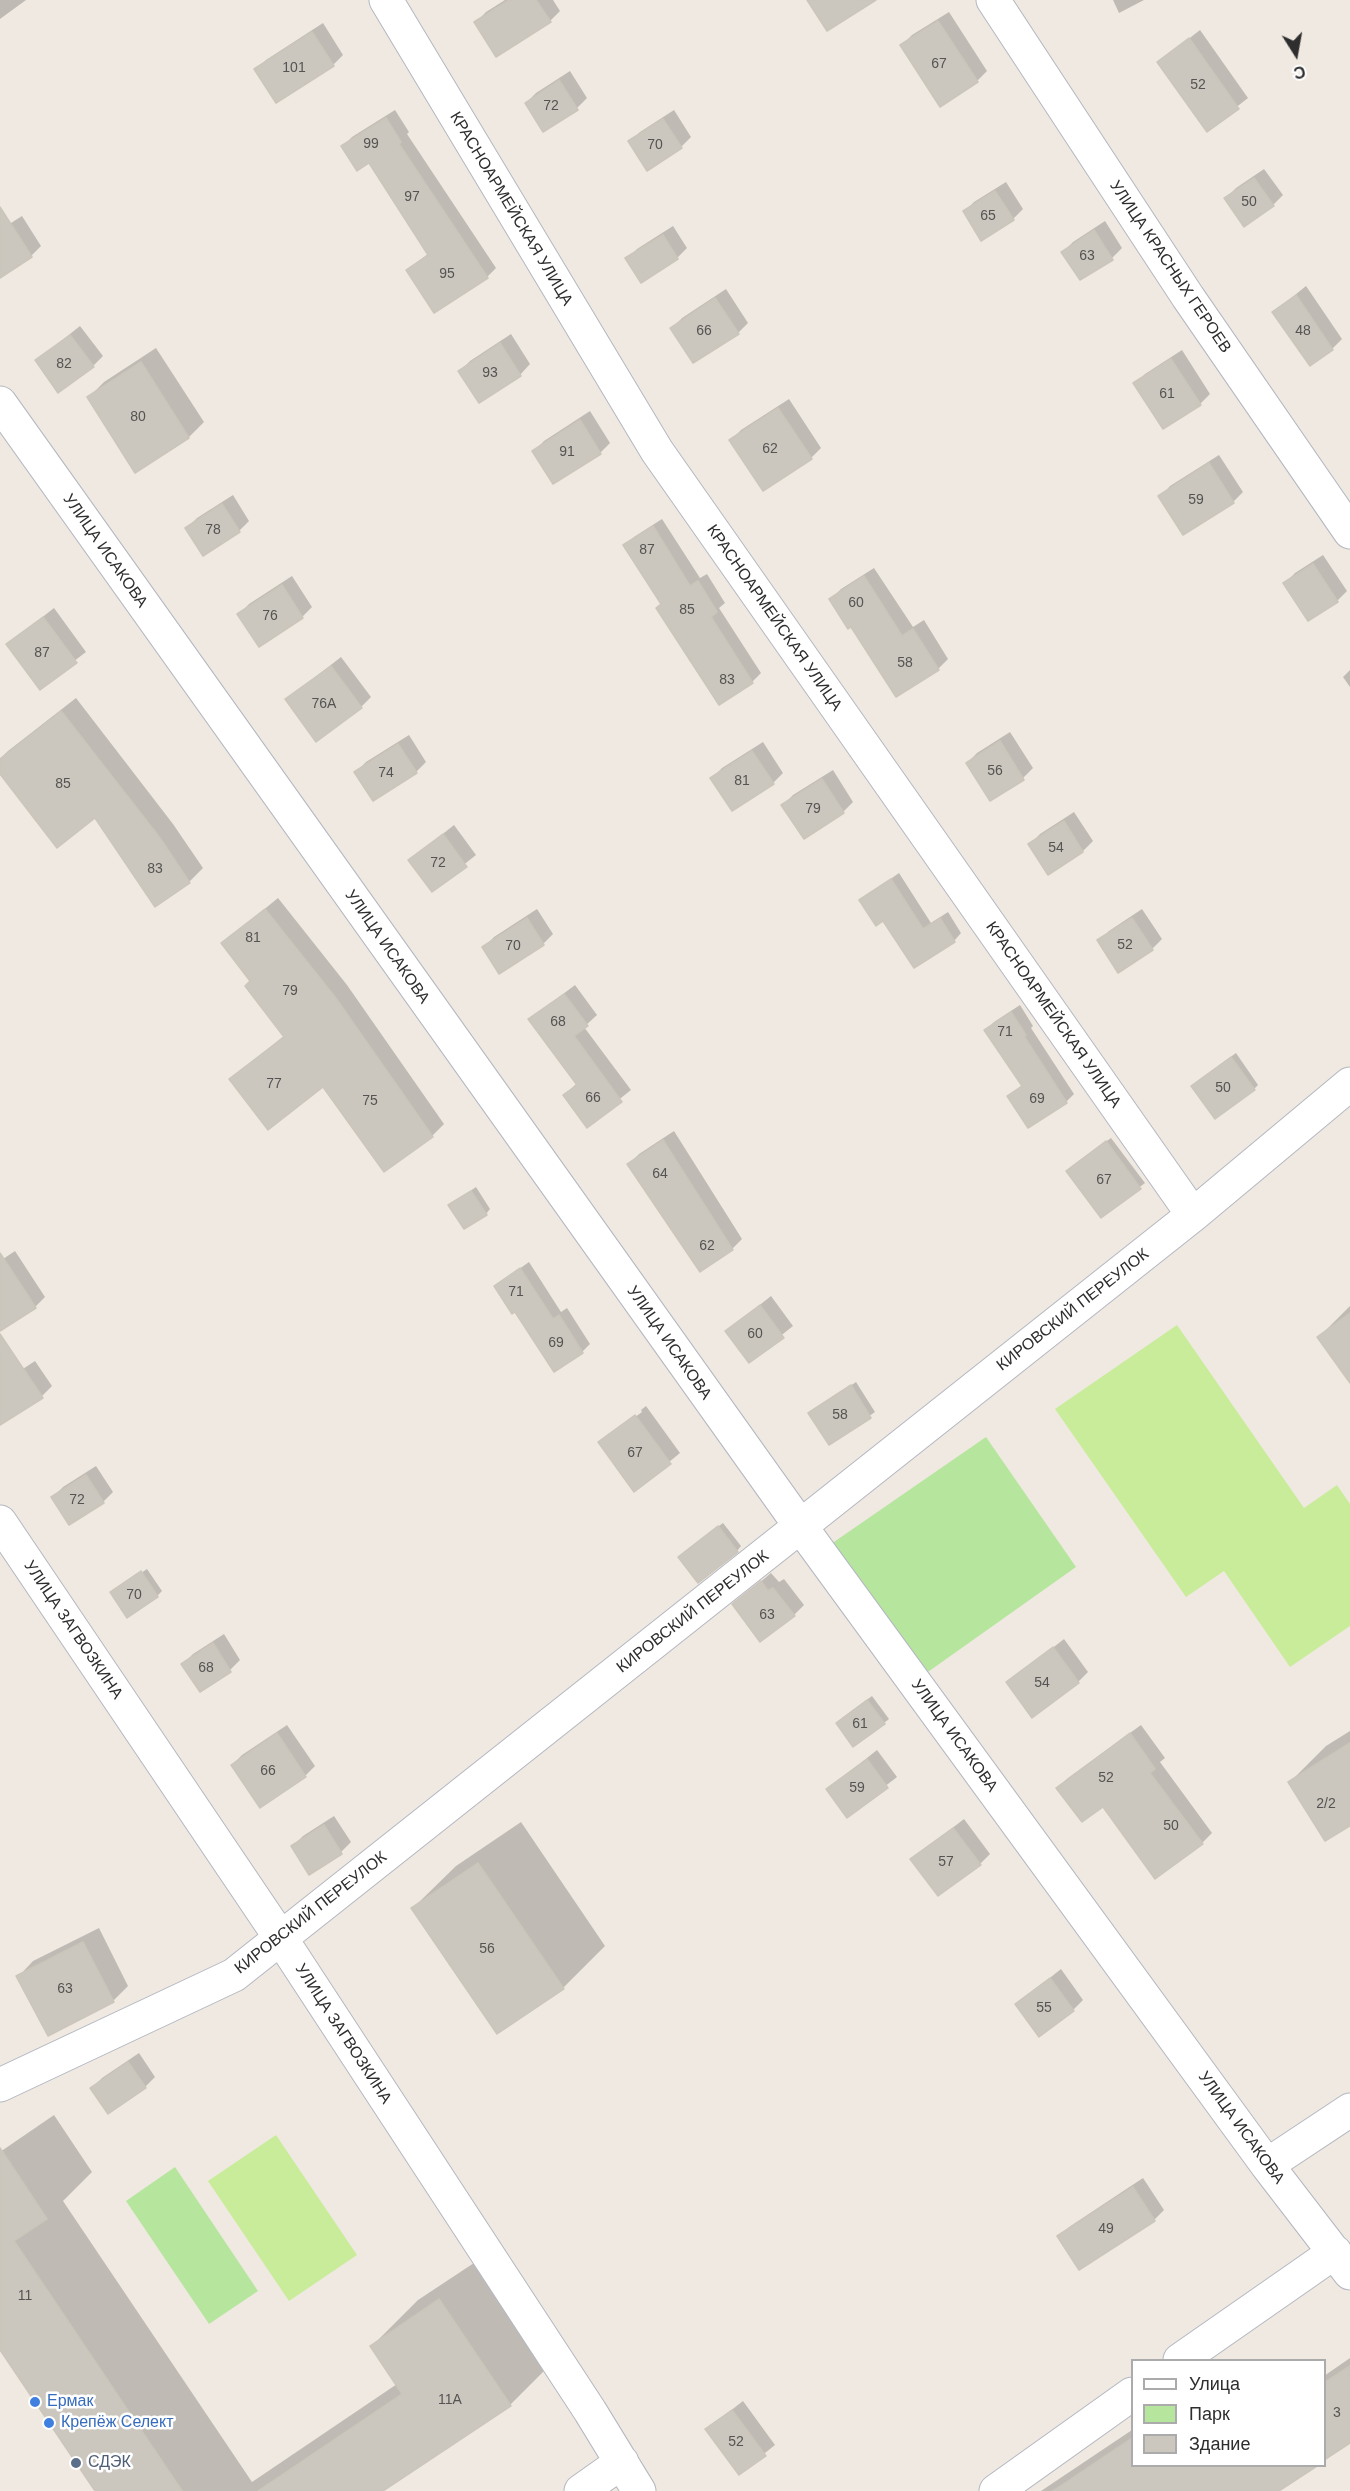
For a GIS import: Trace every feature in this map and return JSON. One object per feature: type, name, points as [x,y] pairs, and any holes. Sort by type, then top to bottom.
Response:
[{"type":"street","name":"КРАСНОАРМЕЙСКАЯ УЛИЦА","points":[[386,0],[657,451],[1193,1215]]},
{"type":"street","name":"УЛИЦА КРАСНЫХ ГЕРОЕВ","points":[[993,0],[1188,297],[1350,532]]},
{"type":"street","name":"УЛИЦА ИСАКОВА","points":[[0,403],[801,1527],[1267,2165],[1342,2262]]},
{"type":"street","name":"КИРОВСКИЙ ПЕРЕУЛОК","points":[[0,2085],[234,1975],[1193,1215],[1350,1084]]},
{"type":"street","name":"УЛИЦА ЗАГВОЗКИНА","points":[[0,1522],[280,1937],[639,2491]]},
{"type":"street","points":[[1267,2165],[1350,2110]]},
{"type":"street","points":[[1183,2359],[1342,2262]]},
{"type":"street","points":[[996,2491],[1131,2395]]},
{"type":"street","points":[[581,2491],[622,2462]]},
{"type":"green space","points":[[1177,1325],[1304,1508],[1337,1485],[1350,1504],[1350,1626],[1290,1667],[1224,1571],[1186,1597],[1055,1409]]},
{"type":"green space","points":[[986,1437],[1076,1567],[925,1674],[831,1544]]},
{"type":"green space","points":[[276,2135],[357,2255],[289,2301],[208,2181]]},
{"type":"green space","points":[[175,2167],[258,2291],[209,2324],[126,2201]]},
{"type":"building","points":[[509,0],[536,0],[551,22],[496,57],[474,22]]},
{"type":"building","points":[[807,0],[876,0],[827,31]]},
{"type":"building","points":[[938,21],[978,82],[940,107],[900,45]]},
{"type":"building","points":[[312,32],[334,66],[276,103],[254,69]]},
{"type":"building","points":[[1189,38],[1239,109],[1207,132],[1157,62]]},
{"type":"building","points":[[559,80],[578,110],[543,132],[525,103]]},
{"type":"building","points":[[386,118],[401,142],[399,144],[488,278],[434,313],[406,270],[428,255],[369,163],[357,171],[341,146]]},
{"type":"building","points":[[663,119],[682,148],[647,171],[628,141]]},
{"type":"building","points":[[1254,178],[1274,206],[1244,227],[1224,198]]},
{"type":"building","points":[[995,191],[1014,220],[981,241],[963,211]]},
{"type":"building","points":[[0,207],[32,257],[0,278]]},
{"type":"building","points":[[1094,230],[1113,260],[1080,280],[1061,252]]},
{"type":"building","points":[[663,235],[678,259],[641,283],[625,258]]},
{"type":"building","points":[[1296,295],[1333,350],[1310,366],[1272,312]]},
{"type":"building","points":[[715,298],[739,334],[693,363],[670,328]]},
{"type":"building","points":[[70,335],[94,367],[58,393],[35,360]]},
{"type":"building","points":[[500,343],[521,376],[479,403],[458,371]]},
{"type":"building","points":[[1171,359],[1201,405],[1163,429],[1133,383]]},
{"type":"building","points":[[141,362],[189,438],[135,473],[87,397]]},
{"type":"building","points":[[778,408],[812,459],[763,491],[729,440]]},
{"type":"building","points":[[580,420],[601,454],[553,484],[532,451]]},
{"type":"building","points":[[1209,463],[1234,503],[1183,535],[1158,496]]},
{"type":"building","points":[[222,504],[240,532],[203,556],[185,528]]},
{"type":"building","points":[[653,526],[690,586],[698,581],[717,612],[711,617],[753,683],[719,705],[656,608],[661,604],[623,545]]},
{"type":"building","points":[[1313,564],[1338,602],[1308,621],[1283,583]]},
{"type":"building","points":[[864,576],[902,636],[913,629],[939,670],[896,697],[851,627],[848,629],[829,599]]},
{"type":"building","points":[[282,585],[303,618],[259,647],[237,614]]},
{"type":"building","points":[[43,617],[77,663],[40,690],[6,644]]},
{"type":"building","points":[[331,666],[362,708],[316,742],[285,699]]},
{"type":"building","points":[[61,711],[160,838],[190,883],[155,907],[95,818],[57,848],[0,774],[0,759]]},
{"type":"building","points":[[1000,741],[1024,780],[990,801],[966,763]]},
{"type":"building","points":[[398,744],[417,773],[373,801],[354,772]]},
{"type":"building","points":[[752,751],[774,784],[732,811],[710,778]]},
{"type":"building","points":[[822,779],[844,813],[804,839],[781,805]]},
{"type":"building","points":[[1064,821],[1083,852],[1048,875],[1028,844]]},
{"type":"building","points":[[443,834],[467,867],[432,892],[408,860]]},
{"type":"building","points":[[891,879],[923,929],[940,918],[955,942],[914,968],[883,921],[876,926],[859,900]]},
{"type":"building","points":[[265,909],[335,997],[433,1137],[384,1172],[323,1087],[268,1130],[229,1079],[284,1037],[245,986],[250,981],[221,943]]},
{"type":"building","points":[[527,918],[544,945],[499,974],[482,947]]},
{"type":"building","points":[[1132,918],[1153,950],[1118,973],[1097,940]]},
{"type":"building","points":[[564,994],[588,1026],[574,1036],[622,1102],[587,1128],[563,1095],[577,1085],[528,1019]]},
{"type":"building","points":[[1011,1012],[1067,1103],[1028,1128],[1007,1096],[1022,1086],[984,1030]]},
{"type":"building","points":[[1231,1057],[1255,1090],[1215,1119],[1191,1086]]},
{"type":"building","points":[[663,1140],[733,1250],[700,1272],[627,1164]]},
{"type":"building","points":[[1106,1141],[1141,1189],[1101,1218],[1066,1171]]},
{"type":"building","points":[[471,1191],[487,1215],[464,1229],[448,1205]]},
{"type":"building","points":[[0,1253],[36,1308],[0,1331]]},
{"type":"building","points":[[520,1268],[553,1319],[559,1315],[583,1353],[554,1372],[515,1312],[512,1314],[494,1286]]},
{"type":"building","points":[[760,1305],[784,1338],[749,1363],[725,1331]]},
{"type":"building","points":[[1350,1313],[1350,1383],[1317,1337]]},
{"type":"building","points":[[0,1334],[43,1398],[0,1425]]},
{"type":"building","points":[[851,1385],[871,1418],[829,1445],[808,1413]]},
{"type":"building","points":[[635,1415],[671,1464],[634,1492],[598,1442]]},
{"type":"building","points":[[86,1475],[104,1503],[69,1525],[51,1497]]},
{"type":"building","points":[[718,1526],[738,1552],[698,1583],[678,1557]]},
{"type":"building","points":[[141,1571],[158,1597],[127,1618],[110,1592]]},
{"type":"building","points":[[761,1581],[768,1591],[773,1588],[795,1616],[760,1642],[732,1604]]},
{"type":"building","points":[[213,1643],[231,1672],[200,1692],[181,1664]]},
{"type":"building","points":[[1053,1647],[1079,1683],[1032,1718],[1006,1682]]},
{"type":"building","points":[[867,1700],[885,1724],[853,1747],[836,1723]]},
{"type":"building","points":[[277,1733],[306,1777],[260,1808],[231,1765]]},
{"type":"building","points":[[1130,1733],[1155,1769],[1150,1773],[1203,1844],[1155,1879],[1103,1807],[1082,1822],[1056,1788]]},
{"type":"building","points":[[1350,1743],[1350,1826],[1325,1841],[1288,1782]]},
{"type":"building","points":[[867,1759],[888,1788],[847,1818],[826,1789]]},
{"type":"building","points":[[324,1825],[342,1854],[309,1875],[291,1846]]},
{"type":"building","points":[[953,1828],[981,1865],[938,1896],[910,1859]]},
{"type":"building","points":[[478,1863],[564,1989],[497,2034],[411,1908]]},
{"type":"building","points":[[83,1942],[114,2002],[48,2036],[16,1976]]},
{"type":"building","points":[[1050,1978],[1074,2011],[1039,2037],[1015,2004]]},
{"type":"building","points":[[128,2062],[146,2088],[108,2114],[90,2088]]},
{"type":"building","points":[[0,2148],[47,2219],[14,2241],[182,2491],[95,2491],[0,2350]]},
{"type":"building","points":[[1133,2187],[1155,2221],[1079,2270],[1057,2236]]},
{"type":"building","points":[[439,2299],[511,2406],[383,2491],[258,2491],[402,2394],[370,2346]]},
{"type":"building","points":[[1350,2366],[1350,2443],[1326,2459],[1326,2382]]},
{"type":"building","points":[[732,2410],[766,2456],[739,2475],[705,2429]]},
{"type":"building","points":[[1131,2439],[1131,2467],[1315,2467],[1279,2491],[1053,2491]]},
{"type":"place","name":"Ермак","points":[[35,2402]]},
{"type":"place","name":"Крепёж Селект","points":[[49,2423]]},
{"type":"place","name":"СДЭК","points":[[76,2463]]}]
